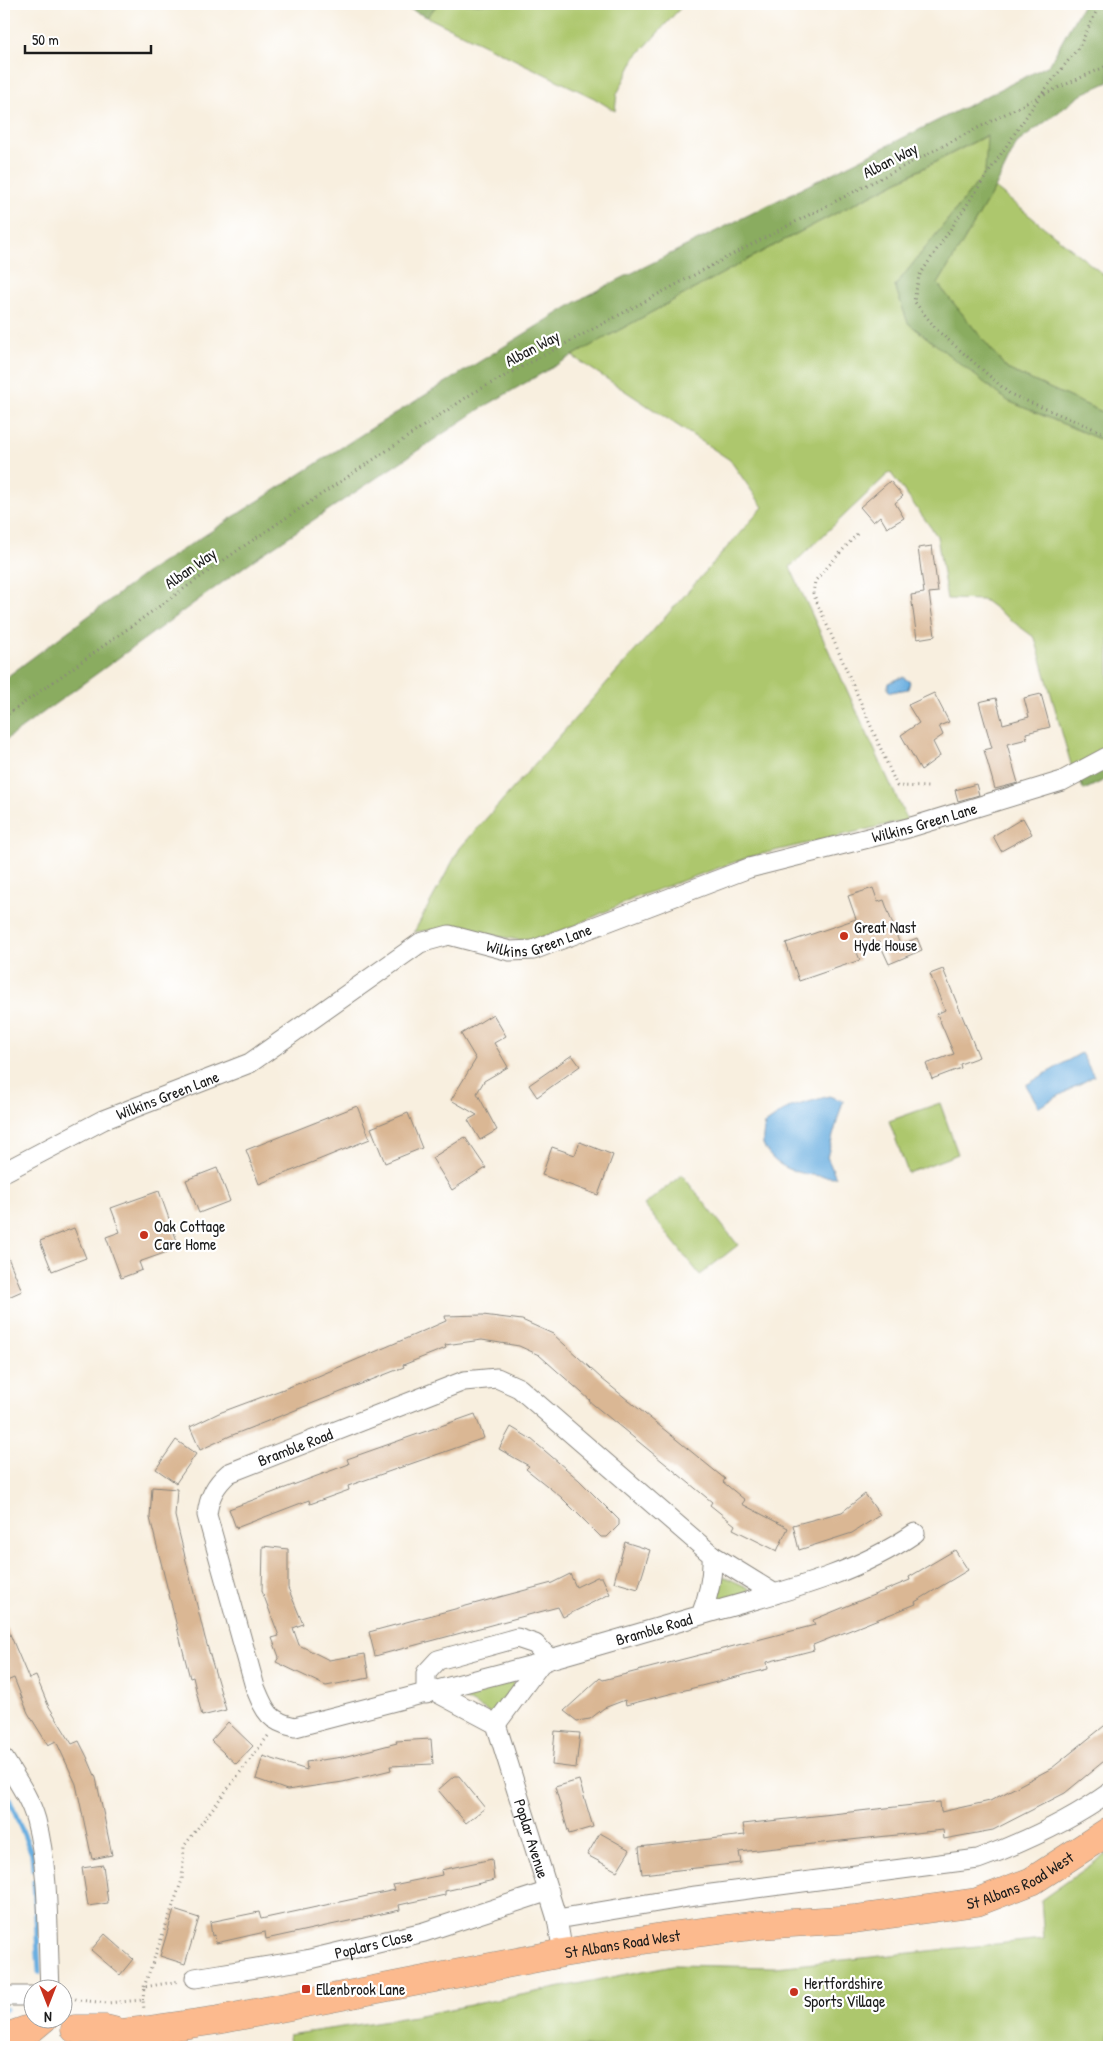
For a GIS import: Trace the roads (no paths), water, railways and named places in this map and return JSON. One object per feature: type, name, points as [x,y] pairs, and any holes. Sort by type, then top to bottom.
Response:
[{"type":"main road","name":"St Albans Road West","points":[[76,2036],[110,2042],[135,2032],[218,2020],[563,1953],[671,1935],[759,1925],[855,1919],[977,1902],[1032,1881],[1109,1831]]},
{"type":"main road","points":[[4,2038],[32,2028]]},
{"type":"street","name":"Wilkins Green Lane","points":[[4,1172],[103,1120],[250,1063],[420,943],[449,934],[510,951],[533,950],[749,868],[908,828],[1062,780],[1109,756]]},
{"type":"street","name":"Bramble Road","points":[[775,1594],[712,1556],[519,1388],[498,1378],[464,1381],[229,1472],[218,1482],[213,1491],[207,1515],[255,1687],[264,1708],[278,1723],[295,1727],[431,1693],[545,1661],[701,1615],[775,1594],[829,1578],[895,1547],[915,1533]]},
{"type":"street","name":"Bramble Road","points":[[701,1615],[709,1596],[712,1556]]},
{"type":"street","points":[[517,1638],[535,1644],[545,1661],[496,1724],[431,1693],[426,1672],[438,1660],[517,1638]]},
{"type":"street","name":"Poplar Avenue","points":[[496,1724],[549,1891],[557,1919],[563,1953]]},
{"type":"street","points":[[4,1760],[27,1797],[38,1828],[44,1873],[49,1978]]},
{"type":"street","name":"St Albans Road West","points":[[557,1919],[688,1897],[978,1859],[1020,1844],[1055,1827],[1109,1793]]},
{"type":"street","name":"Poplars Close","points":[[195,1978],[306,1960],[424,1932],[549,1891]]},
{"type":"street","points":[[4,1996],[22,1996]]},
{"type":"water","points":[[903,677],[910,682],[908,689],[891,692],[888,690],[888,683]]},
{"type":"water","points":[[1081,1053],[1094,1076],[1039,1107],[1026,1085]]},
{"type":"water","points":[[829,1096],[843,1101],[827,1157],[836,1177],[805,1174],[785,1167],[776,1161],[763,1144],[765,1124],[788,1108]]},
{"type":"waterway","points":[[4,1787],[32,1854],[33,1869]]},
{"type":"waterway","points":[[34,1881],[39,1972]]},
{"type":"place","name":"Great Nast Hyde House","points":[[844,936]]},
{"type":"place","name":"Oak Cottage Care Home","points":[[144,1235]]},
{"type":"place","name":"Ellenbrook Lane","points":[[306,1989]]},
{"type":"place","name":"Hertfordshire Sports Village","points":[[794,1992]]}]
